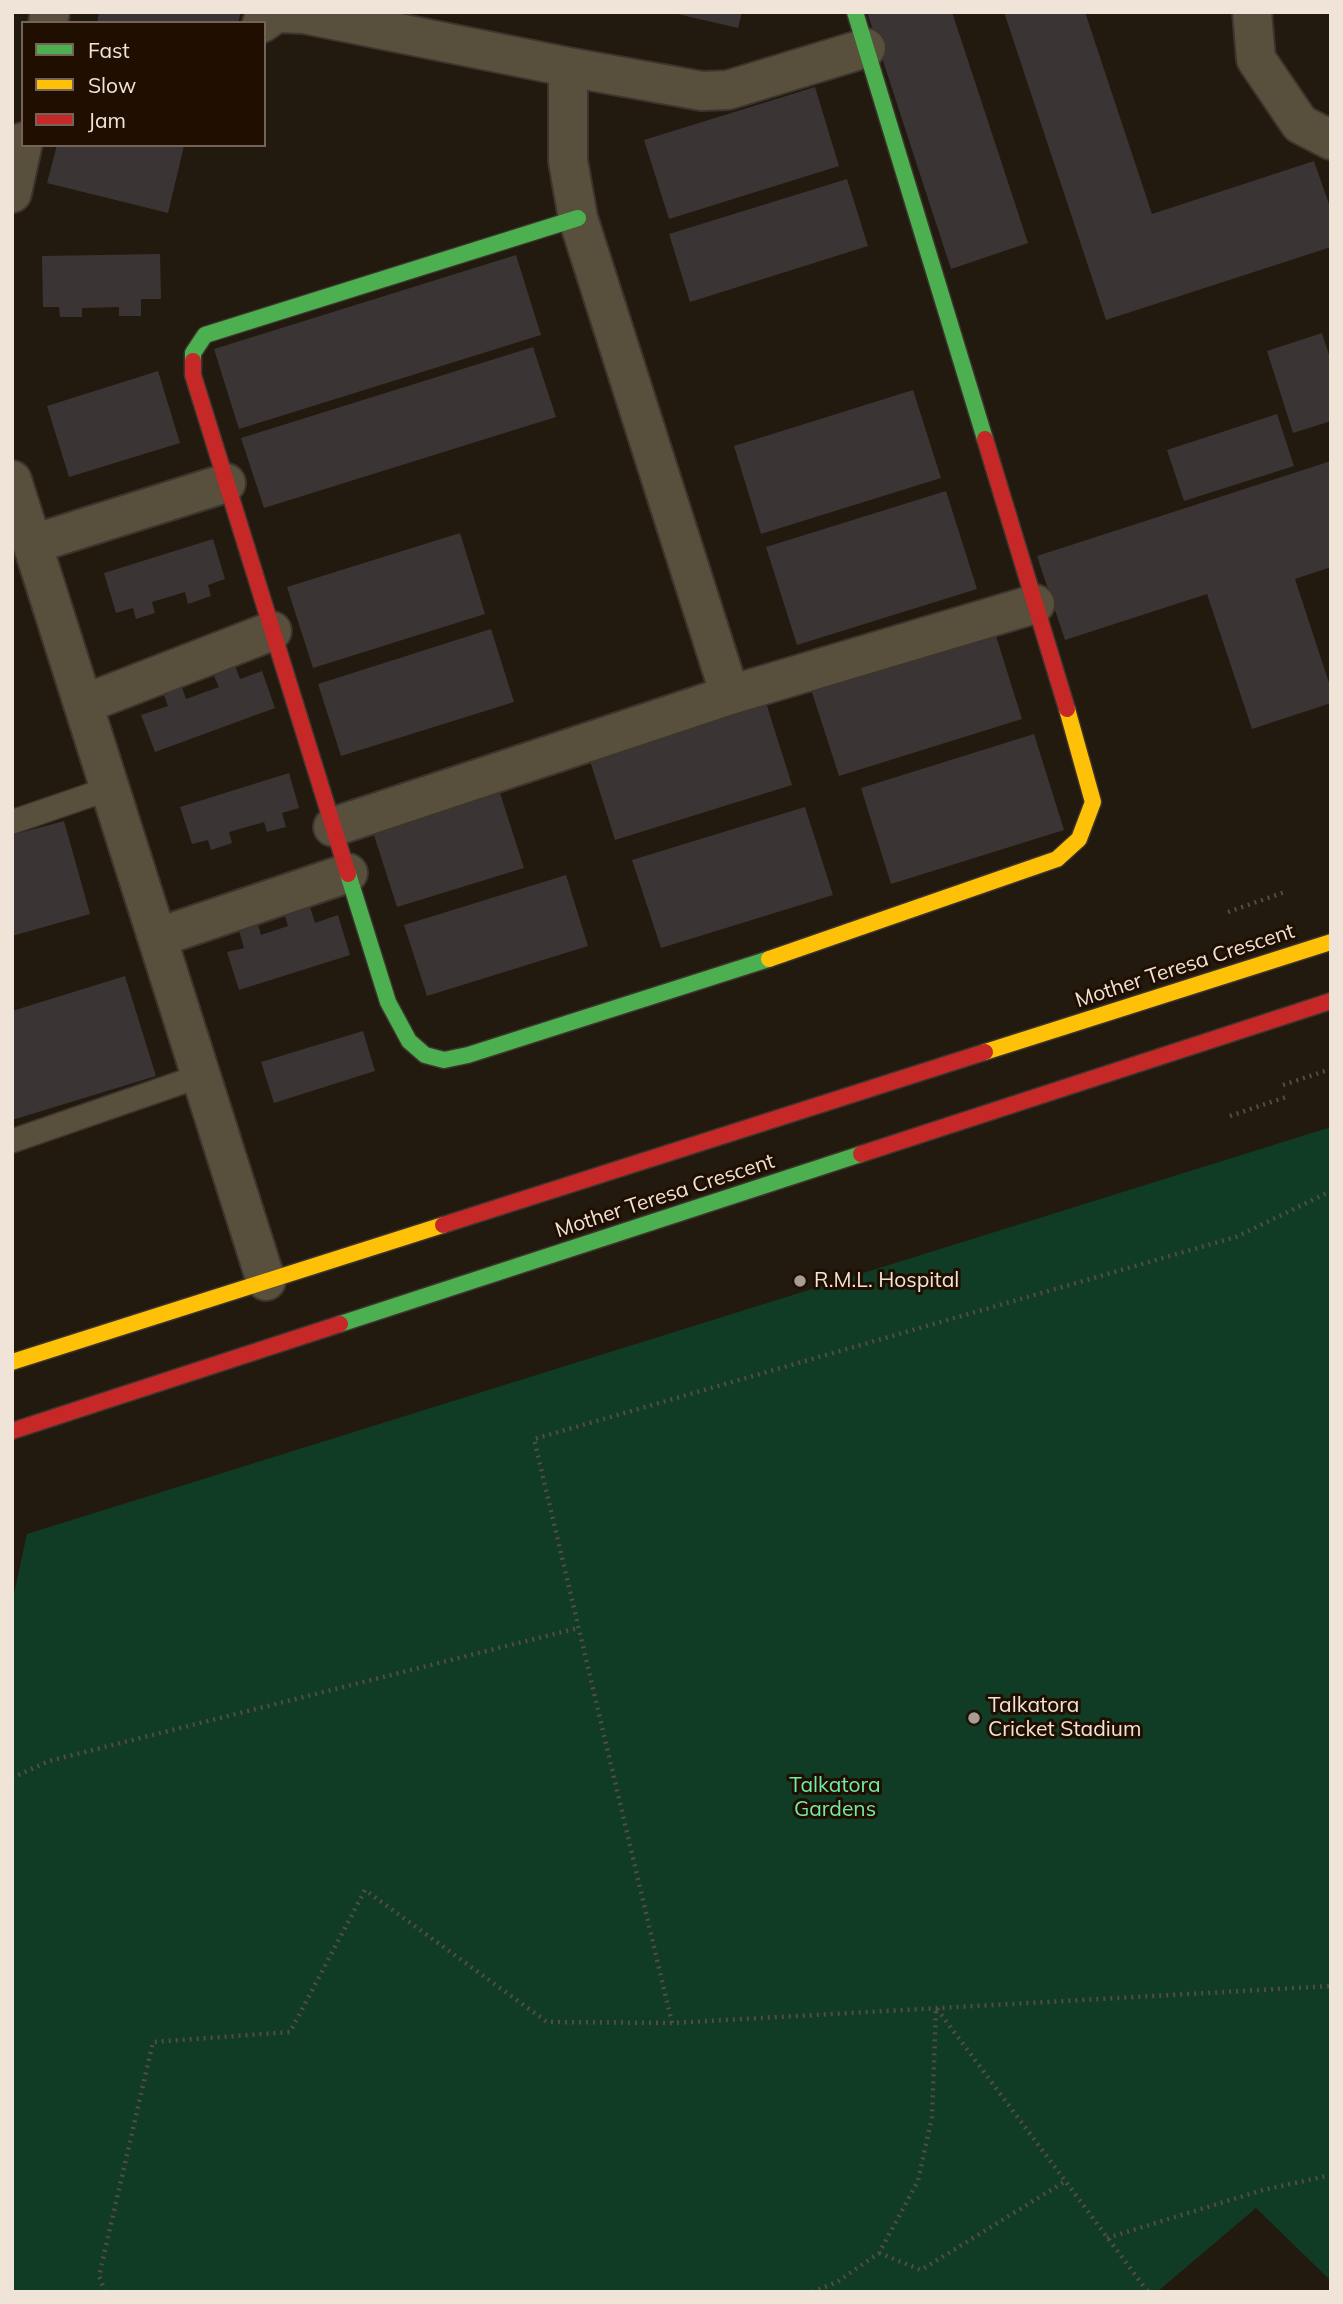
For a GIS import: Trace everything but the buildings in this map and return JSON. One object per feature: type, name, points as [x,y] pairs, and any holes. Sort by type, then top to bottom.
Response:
[{"type":"main road","points":[[578,218],[205,335],[193,353],[193,375],[388,1002],[409,1041],[425,1055],[444,1060],[468,1055],[750,966],[1057,859],[1079,839],[1088,818],[1093,802],[1083,762],[855,12]]},
{"type":"main road","name":"Mother Teresa Crescent","points":[[12,1362],[1331,942]]},
{"type":"main road","name":"Mother Teresa Crescent","points":[[12,1431],[1331,1001]]},
{"type":"street","points":[[1252,12],[1256,59],[1300,124],[1331,140]]},
{"type":"street","points":[[265,21],[276,13],[304,14],[702,91],[728,90],[866,48]]},
{"type":"street","points":[[568,67],[568,161],[578,218],[730,695]]},
{"type":"street","points":[[12,193],[22,147]]},
{"type":"street","points":[[12,480],[267,1282]]},
{"type":"street","points":[[33,544],[226,483]]},
{"type":"street","points":[[333,827],[730,695],[1035,604]]},
{"type":"street","points":[[84,704],[272,631]]},
{"type":"street","points":[[159,937],[348,873]]},
{"type":"lane","points":[[12,822],[111,788]]},
{"type":"lane","points":[[12,1141],[203,1076]]},
{"type":"path","points":[[1228,912],[1285,892]]},
{"type":"path","points":[[1283,1085],[1331,1069]]},
{"type":"path","points":[[1230,1116],[1286,1097]]},
{"type":"path","points":[[672,2024],[534,1438],[1236,1237],[1331,1191]]},
{"type":"path","points":[[12,1779],[49,1761],[578,1628]]},
{"type":"path","points":[[105,2292],[99,2276],[153,2042],[290,2032],[365,1890],[547,2022],[672,2024],[1331,1986]]},
{"type":"path","points":[[936,2008],[1148,2292]]},
{"type":"path","points":[[812,2292],[837,2282],[878,2253],[918,2181],[932,2117],[936,2008]]},
{"type":"path","points":[[1107,2238],[1263,2190],[1331,2175]]},
{"type":"path","points":[[878,2253],[921,2270],[1064,2182]]},
{"type":"green space","name":"Talkatora Gardens","points":[[1331,1127],[1331,2281],[1256,2208],[1157,2292],[12,2292],[12,1602],[27,1534]]},
{"type":"traffic: fast","points":[[855,12],[985,439]]},
{"type":"traffic: fast","points":[[193,361],[193,353],[205,335],[578,218]]},
{"type":"traffic: fast","points":[[348,874],[388,1002],[409,1041],[425,1055],[444,1060],[468,1055],[769,959]]},
{"type":"traffic: fast","points":[[340,1324],[861,1154]]},
{"type":"traffic: slow","points":[[769,959],[1057,859],[1079,839],[1093,802],[1067,709]]},
{"type":"traffic: slow","points":[[985,1052],[1331,942]]},
{"type":"traffic: slow","points":[[12,1362],[443,1225]]},
{"type":"traffic: jam","points":[[193,361],[193,375],[348,874]]},
{"type":"traffic: jam","points":[[985,439],[1067,709]]},
{"type":"traffic: jam","points":[[861,1154],[1331,1001]]},
{"type":"traffic: jam","points":[[443,1225],[985,1052]]},
{"type":"traffic: jam","points":[[12,1431],[340,1324]]},
{"type":"place","name":"R.M.L. Hospital","points":[[800,1281]]},
{"type":"place","name":"Talkatora Cricket Stadium","points":[[974,1718]]}]
